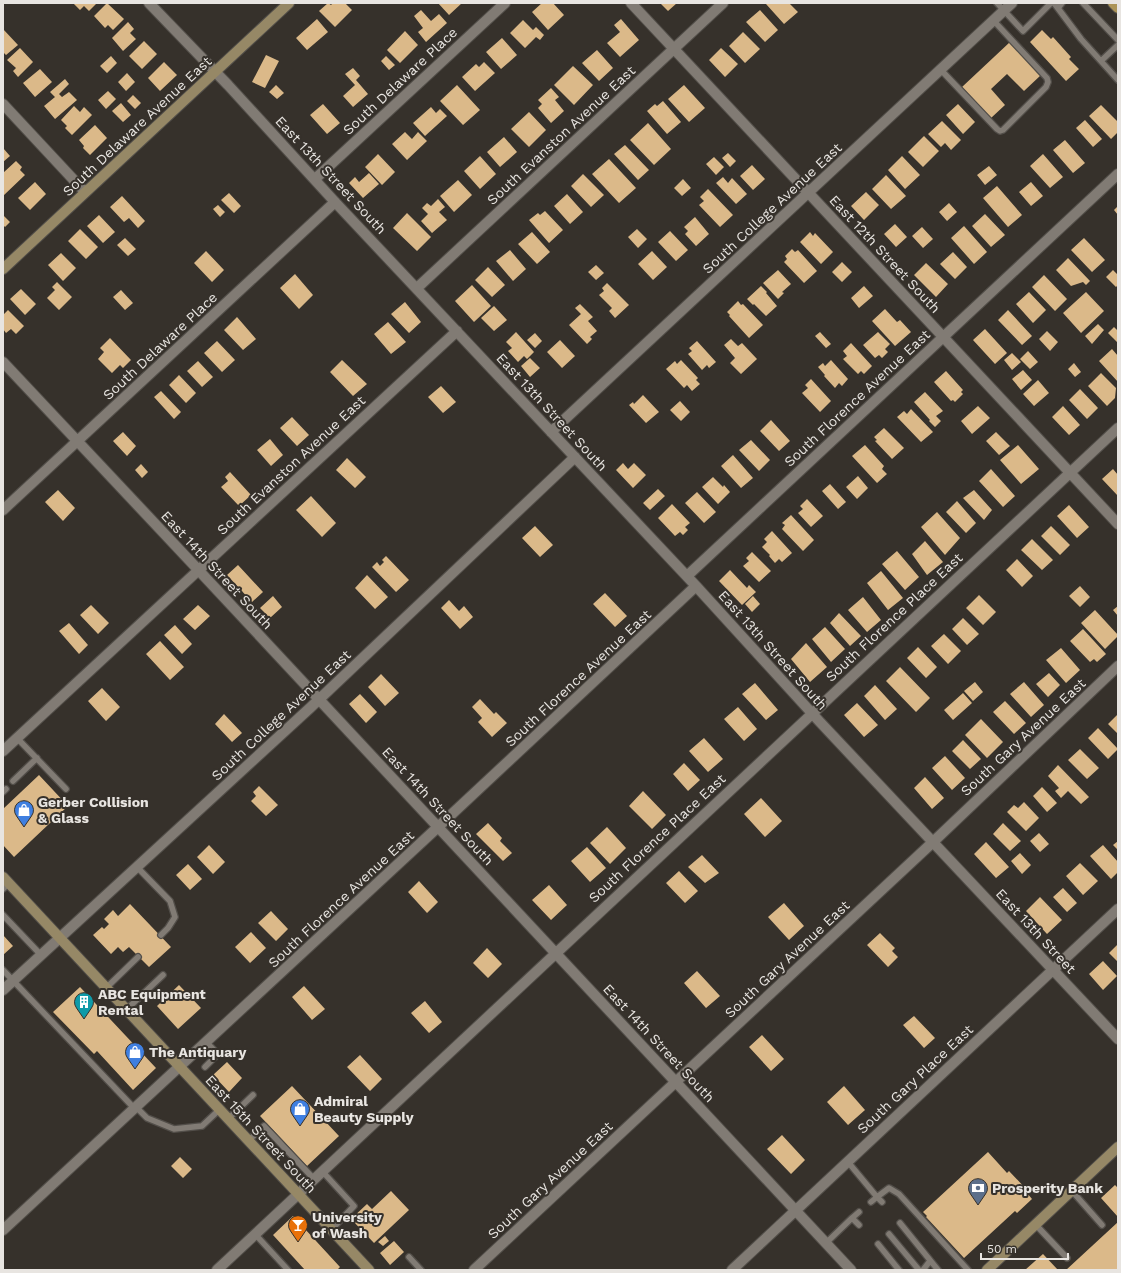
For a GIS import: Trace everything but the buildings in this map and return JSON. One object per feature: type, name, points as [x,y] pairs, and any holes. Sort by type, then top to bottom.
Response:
[{"type":"main road","name":"South Delaware Avenue East","points":[[3,269],[289,3]]},
{"type":"main road","points":[[1113,3],[1118,8]]},
{"type":"main road","name":"East 15th Street South","points":[[5,883],[60,938],[368,1270]]},
{"type":"main road","points":[[987,1270],[1072,1191],[1116,1153]]},
{"type":"street","name":"East 13th Street South","points":[[149,3],[687,576],[812,713],[933,842]]},
{"type":"street","name":"South Delaware Place","points":[[315,179],[505,3]]},
{"type":"street","name":"East 12th Street South","points":[[631,3],[675,48],[808,194],[1118,524]]},
{"type":"street","name":"South Evanston Avenue East","points":[[417,288],[723,3]]},
{"type":"street","name":"South College Avenue East","points":[[551,432],[994,20],[1000,7],[1012,3]]},
{"type":"street","points":[[3,104],[85,192]]},
{"type":"street","name":"South Florence Avenue East","points":[[687,576],[1118,174]]},
{"type":"street","name":"South Delaware Place","points":[[3,510],[336,202]]},
{"type":"street","name":"South Evanston Avenue East","points":[[3,751],[457,330]]},
{"type":"street","name":"East 14th Street South","points":[[3,362],[851,1270]]},
{"type":"street","name":"South Florence Place East","points":[[216,1270],[1118,428]]},
{"type":"street","name":"South College Avenue East","points":[[3,990],[319,699],[575,458]]},
{"type":"street","name":"South Florence Avenue East","points":[[3,1230],[135,1107],[207,1043],[696,586]]},
{"type":"street","name":"South Gary Avenue East","points":[[474,1270],[933,842],[1118,666]]},
{"type":"street","name":"East 13th Street","points":[[933,842],[1118,1039]]},
{"type":"street","name":"South Gary Place East","points":[[732,1270],[1118,909]]},
{"type":"lane","points":[[1000,7],[1023,31],[1050,3]]},
{"type":"lane","points":[[1083,3],[1118,40]]},
{"type":"lane","points":[[1058,5],[1081,39],[1118,80]]},
{"type":"lane","points":[[941,70],[997,130],[1003,130],[1046,87],[1048,78],[994,20]]},
{"type":"lane","points":[[1101,61],[1118,45]]},
{"type":"lane","points":[[17,738],[66,789]]},
{"type":"lane","points":[[13,781],[37,758]]},
{"type":"lane","points":[[137,867],[170,901],[172,905],[175,917],[168,928],[161,935]]},
{"type":"lane","points":[[3,915],[41,955]]},
{"type":"lane","points":[[106,988],[138,957]]},
{"type":"lane","points":[[3,970],[147,1118],[174,1129],[202,1126],[219,1110]]},
{"type":"lane","points":[[126,1010],[163,975]]},
{"type":"lane","points":[[205,1067],[218,1054],[207,1043]]},
{"type":"lane","points":[[228,1119],[253,1095]]},
{"type":"lane","points":[[248,1141],[264,1126],[314,1179]]},
{"type":"lane","points":[[848,1162],[879,1200]]},
{"type":"lane","points":[[322,1171],[354,1206],[331,1230]]},
{"type":"lane","points":[[871,1202],[879,1200],[889,1188],[899,1194],[968,1270]]},
{"type":"lane","points":[[1072,1191],[1102,1225]]},
{"type":"lane","points":[[826,1243],[859,1212]]},
{"type":"lane","points":[[852,1218],[859,1225]]},
{"type":"lane","points":[[900,1223],[938,1270]]},
{"type":"lane","points":[[1036,1224],[1068,1258]]},
{"type":"lane","points":[[255,1234],[288,1270]]},
{"type":"lane","points":[[889,1234],[919,1270]]},
{"type":"lane","points":[[878,1244],[899,1270]]},
{"type":"lane","points":[[409,1257],[421,1270]]},
{"type":"lane","points":[[923,1270],[930,1261]]},
{"type":"place","name":"Gerber Collision & Glass","points":[[24,827]]},
{"type":"place","name":"ABC Equipment Rental","points":[[84,1019]]},
{"type":"place","name":"The Antiquary","points":[[135,1069]]},
{"type":"place","name":"Admiral Beauty Supply","points":[[300,1126]]},
{"type":"place","name":"Prosperity Bank","points":[[978,1205]]},
{"type":"place","name":"University of Wash","points":[[298,1242]]}]
